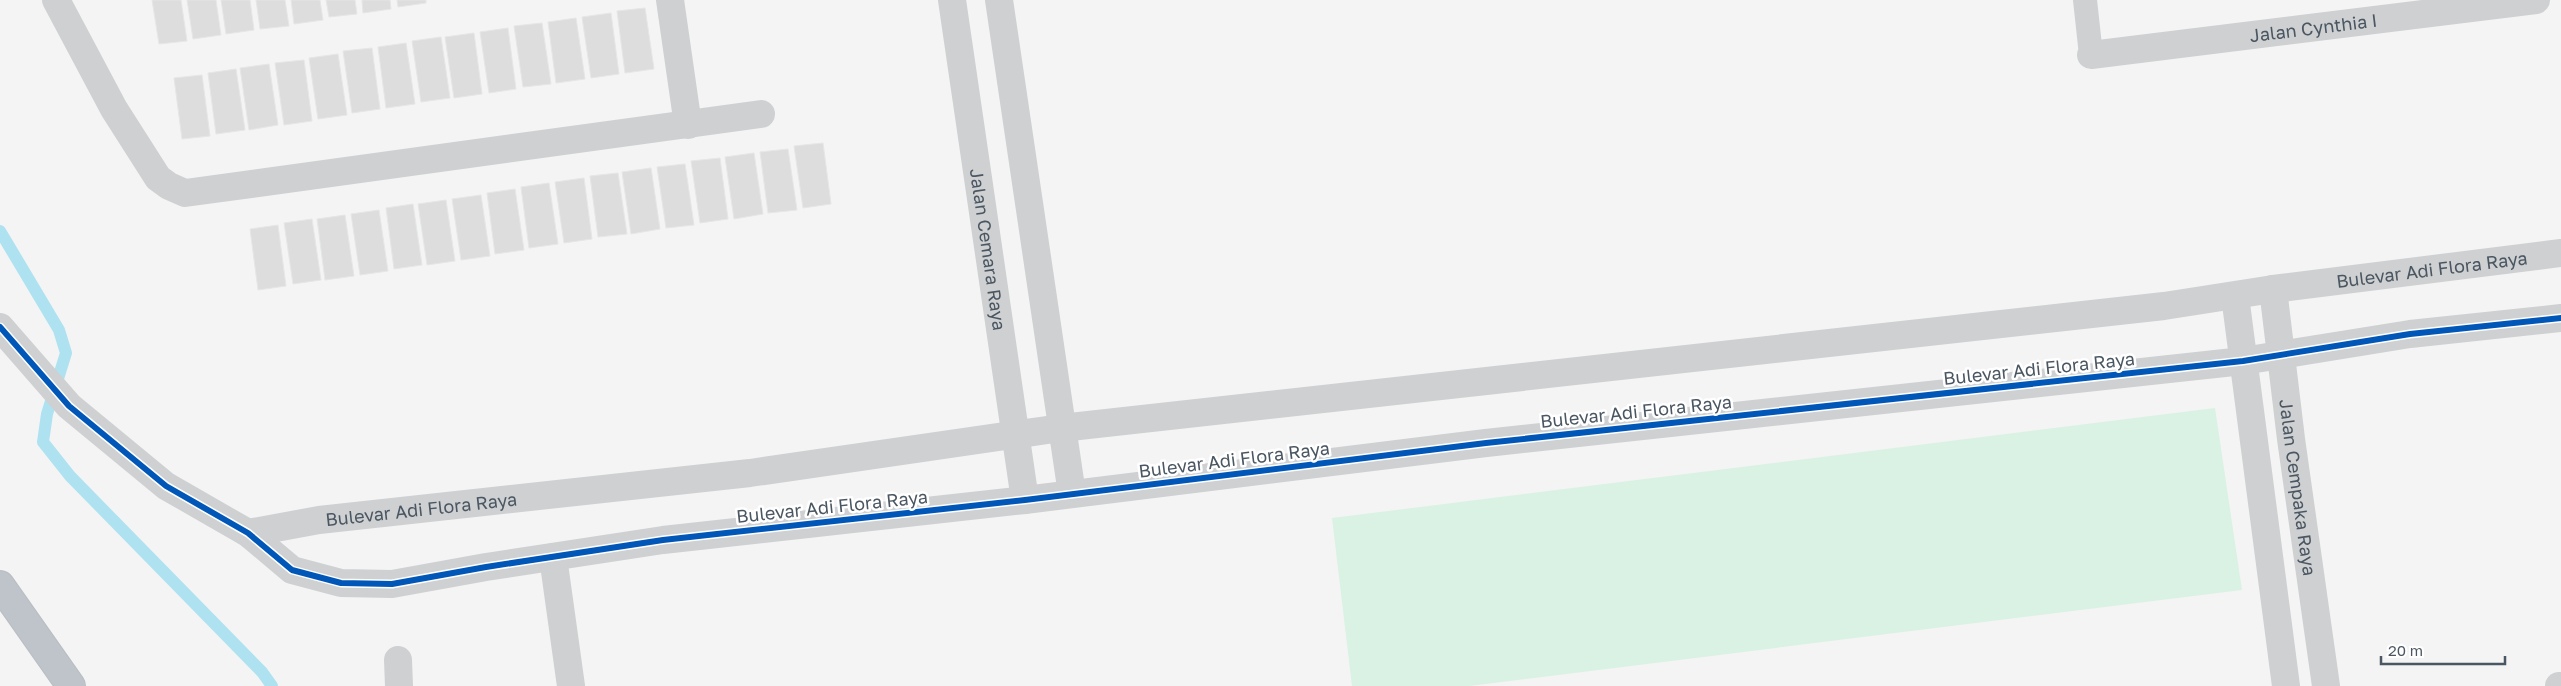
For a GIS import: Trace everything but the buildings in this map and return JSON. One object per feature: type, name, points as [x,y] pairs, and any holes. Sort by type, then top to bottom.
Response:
[{"type":"highway","points":[[0,585],[71,686]]},
{"type":"street","points":[[56,0],[114,109],[158,178],[169,186],[185,193],[761,114]]},
{"type":"street","points":[[670,0],[688,124]]},
{"type":"street","name":"Jalan Cemara Raya","points":[[952,0],[1025,500]]},
{"type":"street","points":[[1000,0],[1072,494]]},
{"type":"street","name":"Jalan Cynthia I","points":[[2091,55],[2536,0]]},
{"type":"street","name":"Bulevar Adi Flora Raya","points":[[248,534],[319,520],[750,473],[1061,428],[2235,296],[2273,289],[2561,253]]},
{"type":"street","name":"Jalan Cempaka Raya","points":[[2273,289],[2326,686]]},
{"type":"street","points":[[2235,296],[2286,686]]},
{"type":"street","name":"Bulevar Adi Flora Raya","points":[[0,328],[69,406],[166,486],[248,534],[292,570],[341,583],[392,584],[663,540],[1025,500],[1495,442],[2243,361],[2410,334],[2561,318]]},
{"type":"street","points":[[553,557],[571,686]]},
{"type":"lane","points":[[2084,0],[2091,55]]},
{"type":"green space","points":[[2215,408],[2242,590],[1469,686],[1352,686],[1332,518]]},
{"type":"waterway","points":[[0,231],[59,330],[66,353],[47,414],[43,442],[70,476],[262,672],[272,686]]},
{"type":"cycle path","points":[[0,327],[69,406],[166,486],[248,533],[292,570],[341,583],[392,584],[486,567],[663,540],[1025,500],[1486,443],[2243,361],[2410,334],[2561,318]]}]
